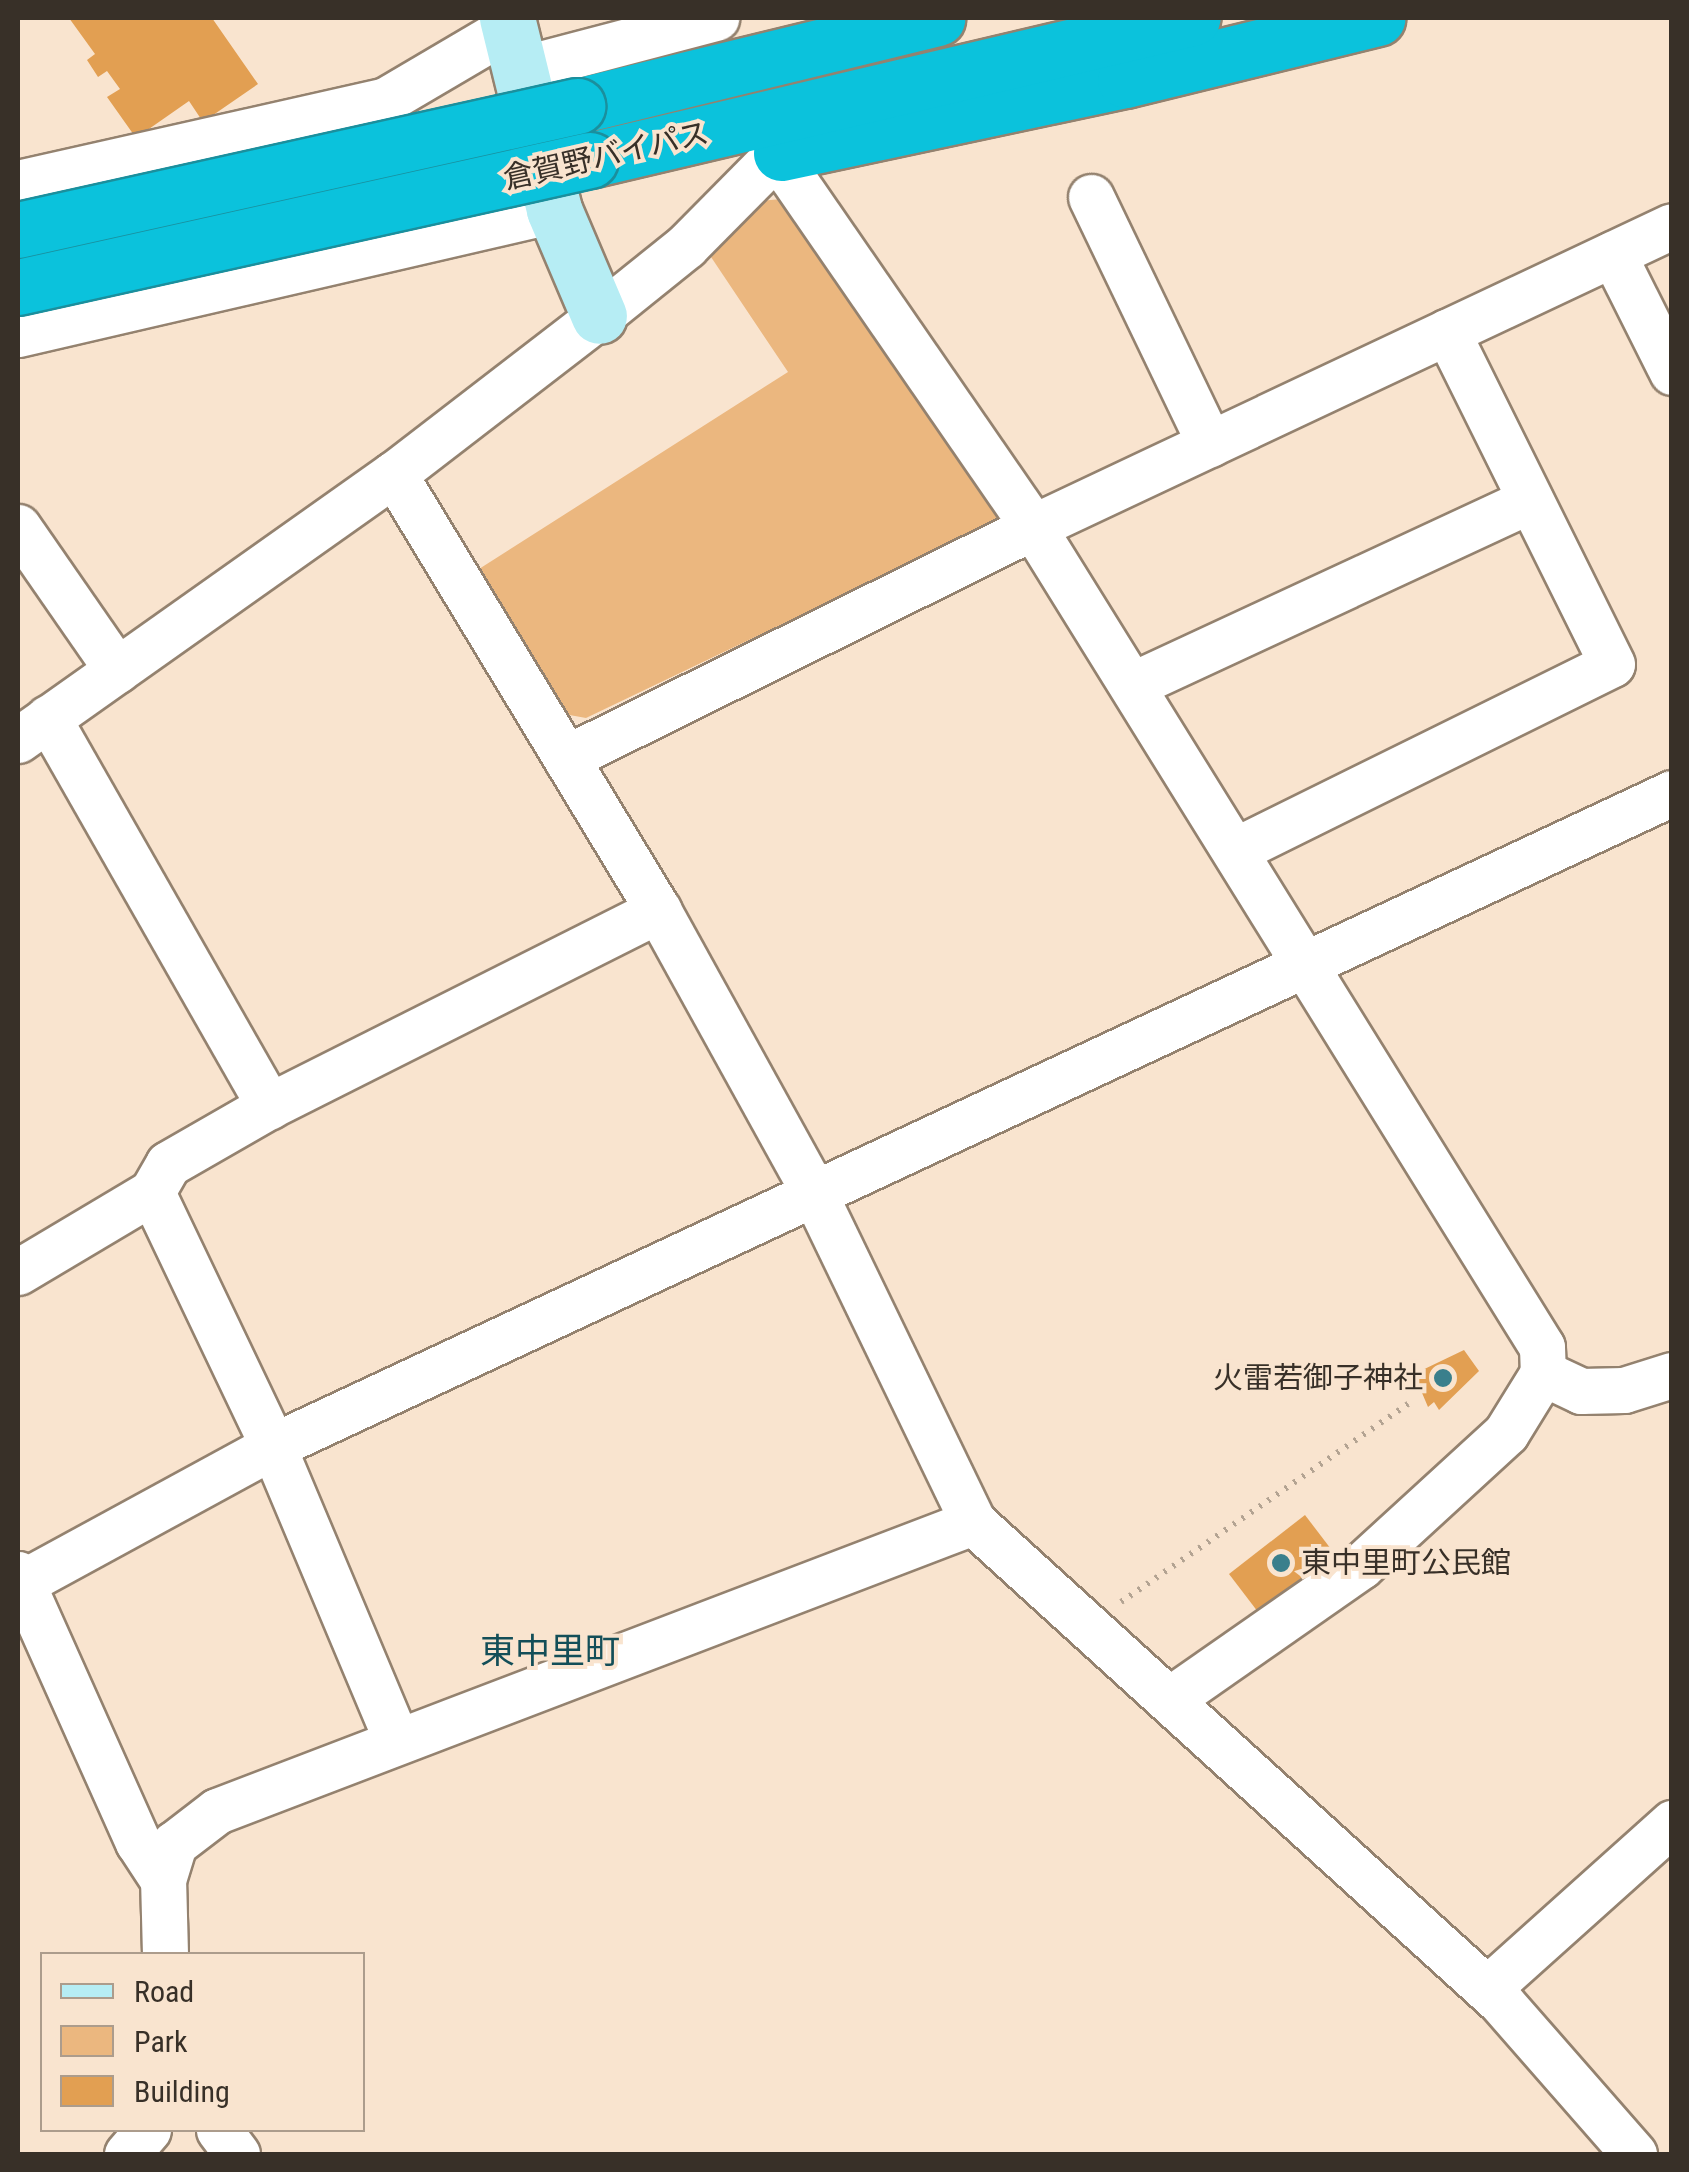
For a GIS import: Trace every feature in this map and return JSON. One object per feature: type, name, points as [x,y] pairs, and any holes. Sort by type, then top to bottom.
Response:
[{"type":"highway","name":"倉賀野バイパス","points":[[18,230],[577,106],[937,18]]},
{"type":"highway","name":"倉賀野バイパス","points":[[18,288],[590,160],[1192,18]]},
{"type":"highway","points":[[787,144],[1125,80],[1378,18]]},
{"type":"street","points":[[18,183],[386,100],[513,38],[716,18]]},
{"type":"street","points":[[513,38],[554,210],[599,316]]},
{"type":"street","points":[[268,1106],[33,729],[394,474],[599,316],[686,246],[787,144],[1034,527],[1542,1347],[1544,1373],[1506,1433],[1361,1566],[1170,1700]]},
{"type":"street","points":[[1092,197],[1210,444]]},
{"type":"street","points":[[18,334],[554,210]]},
{"type":"street","points":[[566,758],[1034,527],[1672,226]]},
{"type":"street","points":[[1613,254],[1672,372]]},
{"type":"street","points":[[1236,850],[1612,664],[1447,332]]},
{"type":"street","points":[[394,474],[658,910],[814,1193],[973,1522],[1487,1988],[1634,2154]]},
{"type":"street","points":[[1132,685],[1530,500]]},
{"type":"street","points":[[18,527],[116,670]]},
{"type":"street","points":[[163,1880],[138,1842],[20,1580],[273,1446],[1672,793]]},
{"type":"street","points":[[18,1272],[152,1192],[168,1164],[268,1106],[658,910]]},
{"type":"street","points":[[152,1192],[273,1446],[396,1739]]},
{"type":"street","points":[[1544,1373],[1580,1390],[1624,1390],[1672,1375]]},
{"type":"street","points":[[166,1952],[163,1880],[174,1844],[217,1811],[396,1739],[973,1522]]},
{"type":"street","points":[[1487,1988],[1672,1823]]},
{"type":"street","points":[[127,2154],[146,2132]]},
{"type":"street","points":[[220,2132],[237,2154]]},
{"type":"path","points":[[1088,1626],[1408,1404]]},
{"type":"green space","points":[[794,198],[1004,518],[586,718],[564,714],[479,569],[788,372],[711,257],[760,201]]},
{"type":"building","points":[[69,18],[212,18],[258,84],[203,122],[189,101],[136,138],[107,97],[120,89],[107,71],[98,77],[87,60],[95,54]]},
{"type":"building","name":"火雷若御子神社","points":[[1464,1350],[1479,1371],[1439,1410],[1434,1402],[1428,1407],[1414,1374]]},
{"type":"building","name":"東中里町公民館","points":[[1305,1515],[1334,1553],[1258,1612],[1229,1574]]},
{"type":"place","name":"火雷若御子神社","points":[[1443,1378]]},
{"type":"place","name":"東中里町公民館","points":[[1281,1563]]},
{"type":"district","name":"東中里町","points":[[550,1652]]}]
